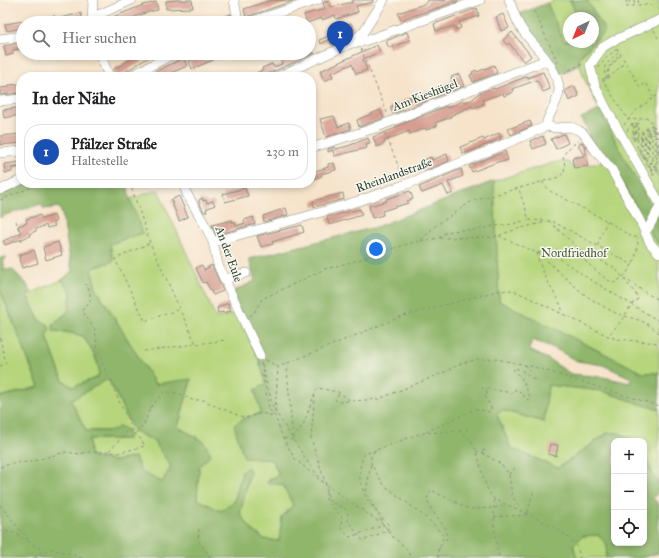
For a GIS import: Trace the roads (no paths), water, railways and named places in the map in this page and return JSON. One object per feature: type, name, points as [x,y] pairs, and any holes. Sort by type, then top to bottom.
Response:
[{"type":"street","points":[[92,16],[93,0]]},
{"type":"street","points":[[97,16],[132,0]]},
{"type":"street","points":[[234,0],[237,15]]},
{"type":"street","points":[[269,16],[318,0]]},
{"type":"street","points":[[316,59],[352,42],[364,31],[384,0]]},
{"type":"street","points":[[352,42],[358,43],[480,0]]},
{"type":"street","points":[[509,0],[520,27],[546,60],[555,75],[559,88],[558,96],[547,121],[547,126],[555,128],[571,127],[578,130],[584,136],[612,170],[650,243],[659,253]]},
{"type":"street","points":[[644,232],[659,207],[623,133],[595,85],[590,65],[603,47],[615,45],[655,22]]},
{"type":"street","points":[[0,39],[16,37]]},
{"type":"street","points":[[103,60],[107,72]]},
{"type":"street","points":[[139,72],[162,60]]},
{"type":"street","points":[[288,72],[313,60]]},
{"type":"street","name":"Am Kieshügel","points":[[316,146],[386,123],[546,60]]},
{"type":"street","points":[[0,101],[16,99]]},
{"type":"street","name":"Rheinlandstraße","points":[[213,242],[353,202],[406,184],[475,157],[547,126]]},
{"type":"street","points":[[0,153],[16,151]]},
{"type":"street","points":[[0,190],[16,182]]},
{"type":"street","name":"An der Eule","points":[[185,188],[187,194],[213,242],[218,265],[260,356]]},
{"type":"street","points":[[224,279],[246,273]]},
{"type":"place","name":"Pfälzer Straße","points":[[340,54]]},
{"type":"park label","name":"Nordfriedhof","points":[[574,253]]}]
